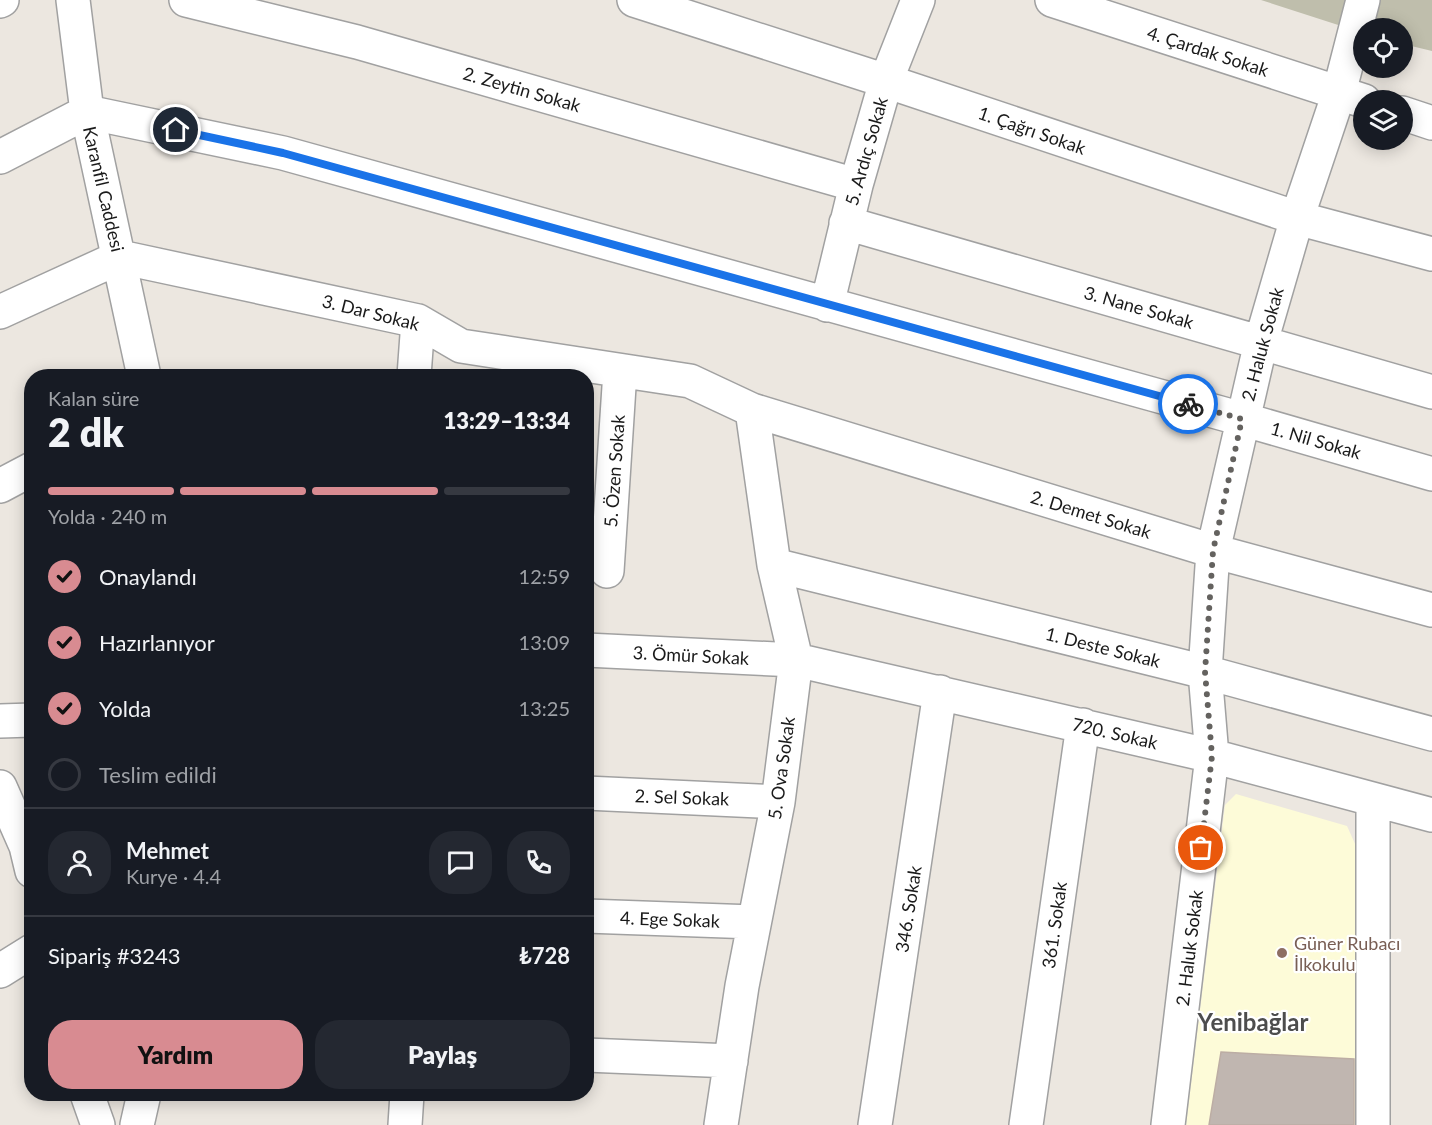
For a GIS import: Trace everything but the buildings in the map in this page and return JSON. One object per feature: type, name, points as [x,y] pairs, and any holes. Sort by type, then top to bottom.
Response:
[{"type":"street","name":"Karanfil Caddesi","points":[[73,0],[87,112],[120,256],[143,369]]},
{"type":"street","name":"2. Zeytin Sokak","points":[[186,0],[357,42],[856,185]]},
{"type":"street","name":"1. Çağrı Sokak","points":[[634,0],[1297,218],[1432,254]]},
{"type":"street","name":"5. Ardıç Sokak","points":[[827,305],[856,185],[886,81],[918,0]]},
{"type":"street","name":"4. Çardak Sokak","points":[[1052,0],[1351,97]]},
{"type":"street","name":"2. Haluk Sokak","points":[[1168,1125],[1212,756],[1205,672],[1213,551],[1261,342],[1297,218],[1351,97],[1363,0]]},
{"type":"street","points":[[0,157],[87,112]]},
{"type":"street","name":"1. Nil Sokak","points":[[87,112],[283,153],[1242,419],[1432,474]]},
{"type":"street","points":[[1413,117],[1432,123]]},
{"type":"street","name":"3. Nane Sokak","points":[[846,223],[1432,392]]},
{"type":"street","points":[[0,312],[120,256]]},
{"type":"street","name":"3. Dar Sokak","points":[[120,256],[418,321],[461,346],[690,381],[752,410]]},
{"type":"street","points":[[415,369],[418,321]]},
{"type":"street","name":"5. Özen Sokak","points":[[607,571],[620,371]]},
{"type":"street","name":"2. Demet Sokak","points":[[752,410],[1213,551],[1432,610]]},
{"type":"street","name":"5. Ova Sokak","points":[[721,1125],[754,922],[778,802],[796,660],[774,565],[752,410]]},
{"type":"street","points":[[0,486],[24,473]]},
{"type":"street","name":"1. Deste Sokak","points":[[774,565],[1205,672],[1432,734]]},
{"type":"street","name":"3. Ömür Sokak","points":[[594,650],[796,660]]},
{"type":"street","name":"720. Sokak","points":[[796,660],[1212,756],[1432,815]]},
{"type":"street","name":"346. Sokak","points":[[876,1125],[940,692]]},
{"type":"street","points":[[0,721],[24,720]]},
{"type":"street","name":"361. Sokak","points":[[1026,1125],[1083,725]]},
{"type":"street","points":[[1,792],[24,842]]},
{"type":"street","name":"2. Sel Sokak","points":[[594,793],[778,802]]},
{"type":"street","points":[[1373,800],[1373,1125]]},
{"type":"street","name":"4. Ege Sokak","points":[[594,916],[754,922]]},
{"type":"street","points":[[0,971],[24,956]]},
{"type":"street","points":[[594,1055],[731,1061]]},
{"type":"street","points":[[89,1101],[98,1125]]},
{"type":"street","points":[[137,1125],[142,1101]]},
{"type":"street","points":[[405,1125],[406,1101]]},
{"type":"shaded area","points":[[1261,0],[1432,0],[1432,51],[1413,46],[1413,18],[1353,18],[1353,30]]},
{"type":"shaded area","name":"Güner Rubacı İlkokulu","points":[[1236,794],[1347,826],[1356,846],[1360,1125],[1186,1125],[1225,805]]},
{"type":"way so far","points":[[1188,404],[1242,419],[1213,551],[1205,672],[1212,756],[1201,848]]},
{"type":"place","name":"Güner Rubacı İlkokulu","points":[[1282,953]]},
{"type":"district","name":"Yenibağlar","points":[[1253,1021]]},
{"type":"route","points":[[176,130],[283,153],[1188,404]]}]
